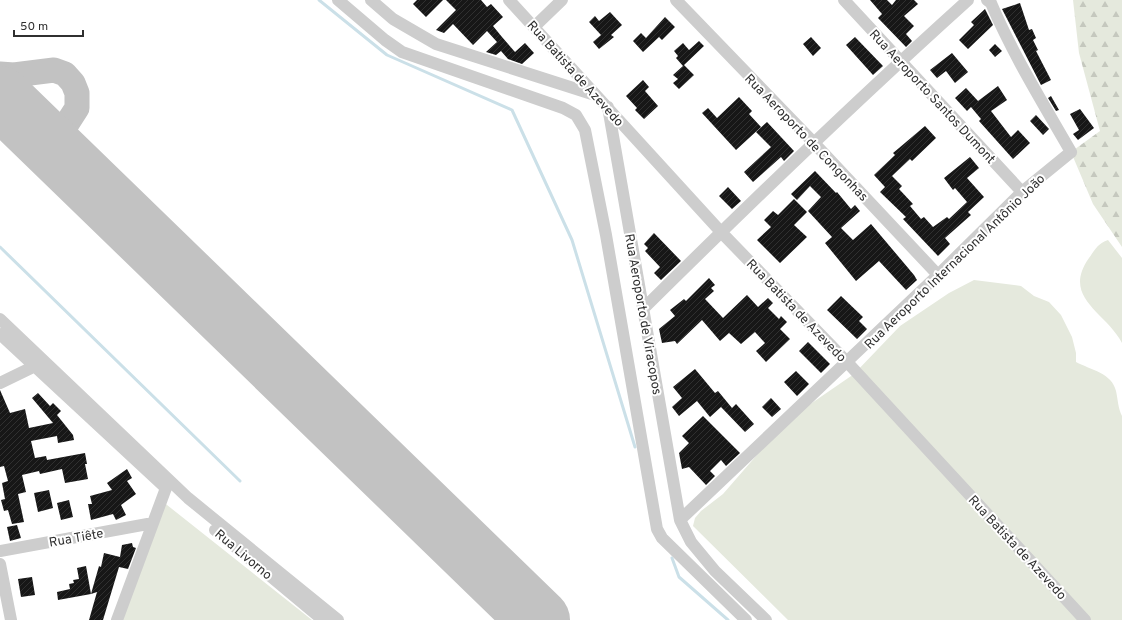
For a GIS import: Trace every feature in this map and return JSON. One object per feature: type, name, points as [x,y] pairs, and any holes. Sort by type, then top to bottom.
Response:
[{"type":"street","points":[[338,0],[385,40],[402,52],[531,96],[563,108],[576,115],[585,130],[606,235],[657,529],[662,538],[746,620]]},
{"type":"street","points":[[371,0],[393,19],[436,44],[596,95]]},
{"type":"street","name":"Rua Batista de Azevedo","points":[[509,0],[721,232],[847,362],[1085,620]]},
{"type":"street","points":[[534,27],[562,0]]},
{"type":"street","name":"Rua Aeroporto de Congonhas","points":[[676,0],[814,143],[938,275]]},
{"type":"street","name":"Rua Aeroporto Santos Dumont","points":[[844,0],[1022,192]]},
{"type":"street","points":[[643,309],[814,143],[968,0]]},
{"type":"street","name":"Rua Aeroporto Internacional Antônio João","points":[[680,520],[938,275],[1022,192],[1071,152],[1005,36],[991,3],[987,0]]},
{"type":"street","name":"Rua Aeroporto de Viracopos","points":[[608,108],[680,520],[691,542],[715,571],[766,620]]},
{"type":"street","points":[[0,320],[188,498],[338,620]]},
{"type":"street","name":"Rua Livorno","points":[[0,334],[166,488],[323,620]]},
{"type":"street","points":[[0,383],[35,366]]},
{"type":"street","points":[[117,620],[166,488]]},
{"type":"street","name":"Rua Tiête","points":[[0,551],[153,523]]},
{"type":"street","points":[[0,564],[11,620]]},
{"type":"green space","points":[[1073,0],[1122,0],[1122,247],[1093,204],[1071,152],[1100,131],[1079,53]]},
{"type":"green space","points":[[1108,240],[1122,258],[1122,343],[1115,332],[1089,304],[1083,294],[1080,284],[1082,272],[1089,258],[1099,245]]},
{"type":"green space","points":[[974,280],[1021,286],[1034,296],[1049,302],[1061,315],[1072,337],[1076,353],[1076,362],[1106,376],[1114,385],[1122,416],[1122,620],[788,620],[693,526],[695,518],[701,511],[723,494],[763,448],[806,407],[854,374],[900,326],[949,293]]},
{"type":"green space","points":[[162,501],[312,620],[117,620]]},
{"type":"building","points":[[417,0],[443,0],[426,17],[413,4]]},
{"type":"building","points":[[446,0],[481,0],[487,7],[491,4],[503,17],[493,26],[515,52],[525,43],[534,53],[522,64],[508,59],[501,51],[496,55],[486,52],[497,42],[487,31],[473,45],[453,24],[444,33],[436,30],[456,10]]},
{"type":"building","points":[[870,0],[887,0],[892,5],[896,0],[914,0],[918,4],[904,16],[914,26],[906,34],[912,41],[906,47],[878,18],[882,14]]},
{"type":"building","points":[[1020,3],[1029,30],[1032,29],[1036,38],[1033,40],[1038,50],[1036,51],[1051,80],[1041,85],[1002,9]]},
{"type":"building","points":[[985,9],[993,25],[968,49],[959,40],[974,25],[971,22]]},
{"type":"building","points":[[610,12],[622,25],[611,35],[614,37],[599,49],[593,42],[601,35],[589,22],[595,16],[599,21]]},
{"type":"building","points":[[665,17],[675,27],[662,40],[659,37],[643,52],[633,41],[641,33],[646,38]]},
{"type":"building","points":[[811,37],[821,48],[813,56],[803,44]]},
{"type":"building","points":[[855,37],[883,66],[873,75],[846,45]]},
{"type":"building","points":[[699,41],[704,46],[684,65],[694,75],[679,89],[673,83],[678,79],[673,75],[683,66],[676,58],[678,56],[674,51],[683,43],[689,50]]},
{"type":"building","points":[[995,44],[1002,51],[995,57],[989,50]]},
{"type":"building","points":[[952,53],[968,72],[955,83],[946,71],[937,78],[930,70]]},
{"type":"building","points":[[643,80],[649,87],[645,91],[658,106],[644,119],[635,110],[637,108],[626,96]]},
{"type":"building","points":[[998,86],[1007,100],[991,111],[1011,137],[1018,130],[1030,143],[1013,159],[979,121],[981,119],[971,107],[967,111],[955,98],[966,88],[978,101]]},
{"type":"building","points":[[1051,96],[1059,110],[1056,111],[1048,98]]},
{"type":"building","points":[[739,97],[752,111],[749,114],[761,127],[736,150],[702,113],[708,108],[717,118]]},
{"type":"building","points":[[1080,109],[1094,128],[1078,140],[1073,134],[1079,130],[1070,114]]},
{"type":"building","points":[[1036,115],[1049,129],[1043,135],[1030,121]]},
{"type":"building","points":[[767,122],[794,151],[784,161],[781,157],[753,182],[744,172],[771,147],[756,132]]},
{"type":"building","points":[[925,126],[936,138],[912,161],[910,159],[892,176],[902,186],[899,189],[913,204],[910,206],[921,219],[924,217],[933,227],[947,217],[949,219],[967,202],[955,188],[953,190],[944,178],[970,157],[979,168],[967,178],[984,197],[968,212],[971,215],[945,238],[950,244],[938,256],[903,219],[906,217],[880,192],[885,187],[874,175],[895,155],[893,153]]},
{"type":"building","points":[[815,171],[836,193],[837,192],[851,209],[855,205],[860,211],[841,228],[853,240],[871,224],[914,275],[917,280],[906,290],[879,261],[856,281],[825,243],[832,237],[808,211],[821,197],[810,186],[797,200],[791,194]]},
{"type":"building","points":[[728,187],[741,201],[732,209],[719,196]]},
{"type":"building","points":[[794,199],[807,212],[794,225],[807,237],[780,263],[757,240],[771,227],[764,220],[773,211],[778,215]]},
{"type":"building","points":[[654,233],[681,261],[661,280],[654,273],[660,267],[645,251],[648,248],[644,244]]},
{"type":"building","points":[[709,278],[715,285],[711,288],[714,291],[705,299],[723,318],[747,295],[758,307],[768,298],[773,303],[768,308],[779,319],[781,316],[787,322],[780,329],[790,339],[766,362],[756,351],[765,343],[755,332],[741,344],[729,333],[720,341],[702,320],[677,344],[675,341],[662,343],[659,329],[675,316],[670,310],[684,299],[686,301]]},
{"type":"building","points":[[841,296],[863,317],[859,321],[867,329],[857,339],[827,310]]},
{"type":"building","points":[[808,342],[830,364],[821,373],[799,351]]},
{"type":"building","points":[[695,369],[715,393],[718,391],[732,408],[736,404],[754,424],[745,432],[721,407],[710,417],[697,401],[679,416],[672,407],[682,398],[673,387]]},
{"type":"building","points":[[796,371],[809,384],[797,396],[784,382]]},
{"type":"building","points":[[0,390],[10,413],[25,409],[29,428],[53,423],[32,398],[38,393],[50,406],[53,403],[61,411],[57,415],[73,435],[74,440],[58,443],[57,436],[31,441],[35,458],[46,456],[47,460],[85,453],[87,464],[85,464],[88,479],[65,483],[62,469],[40,474],[39,471],[22,475],[26,492],[18,494],[24,522],[12,524],[8,510],[4,511],[1,500],[5,499],[2,483],[8,481],[4,466],[0,467]]},
{"type":"building","points":[[771,398],[781,409],[772,417],[762,407]]},
{"type":"building","points":[[703,416],[740,453],[726,466],[721,460],[710,471],[715,476],[706,485],[689,467],[682,469],[679,453],[689,443],[682,436]]},
{"type":"building","points":[[127,469],[132,478],[127,481],[136,494],[121,505],[126,515],[116,520],[113,514],[91,520],[88,504],[92,504],[90,496],[112,490],[107,483]]},
{"type":"building","points":[[49,490],[53,508],[38,512],[34,493]]},
{"type":"building","points":[[69,500],[73,517],[61,520],[57,503]]},
{"type":"building","points":[[17,525],[21,538],[10,541],[7,527]]},
{"type":"building","points":[[132,543],[133,547],[136,548],[128,569],[119,567],[103,620],[89,620],[97,592],[91,594],[99,566],[101,567],[104,553],[120,557],[122,545]]},
{"type":"building","points":[[86,566],[91,594],[58,600],[57,592],[70,589],[69,584],[74,583],[73,580],[79,579],[77,568]]},
{"type":"building","points":[[32,577],[35,595],[21,597],[18,579]]},
{"type":"waterway","points":[[319,0],[387,55],[512,110],[572,240],[635,447]]},
{"type":"waterway","points":[[0,247],[240,481]]},
{"type":"waterway","points":[[672,558],[679,577],[728,620]]},
{"type":"taxiway","points":[[0,74],[14,75],[54,70],[65,74],[73,83],[77,93],[77,108],[52,147]]},
{"type":"runway","points":[[0,97],[539,620]]}]
